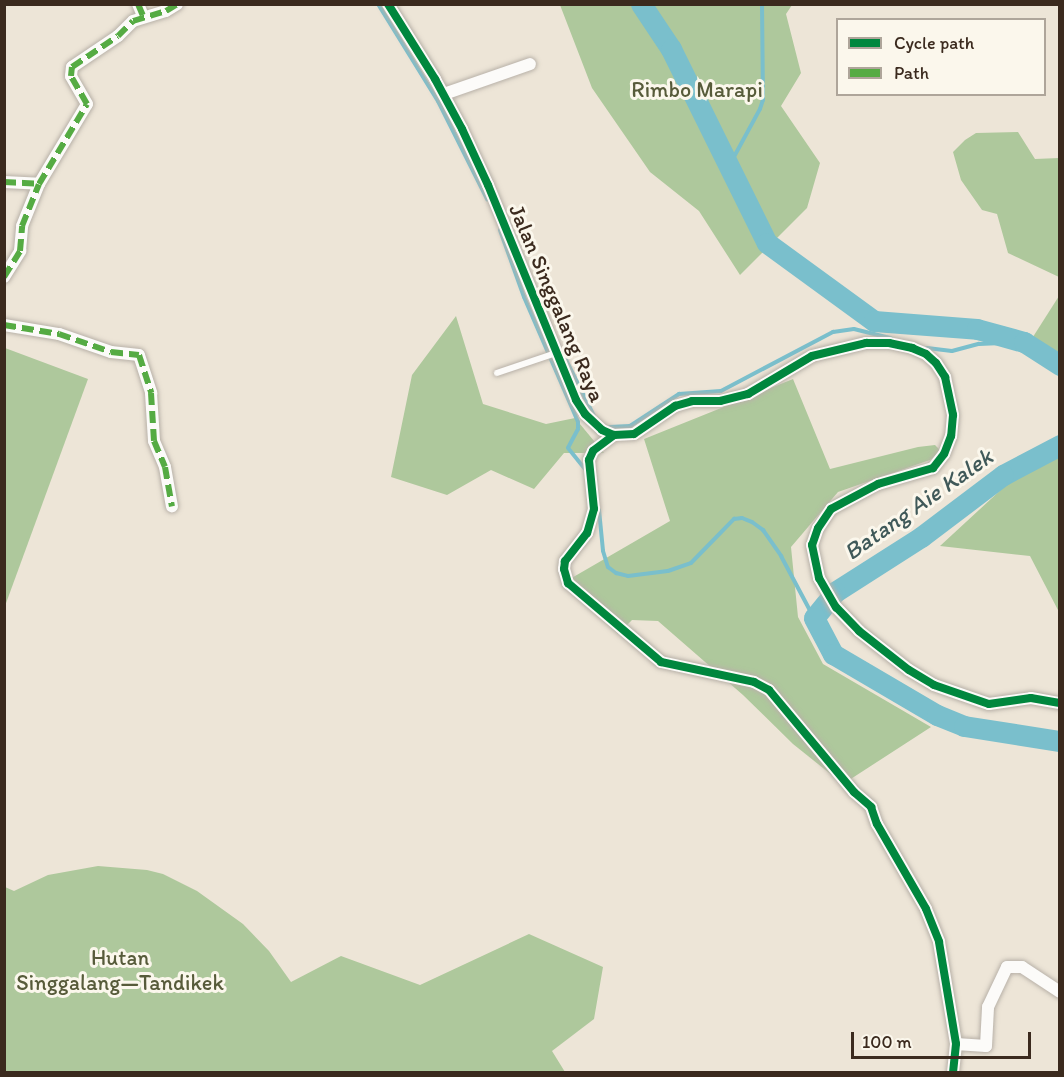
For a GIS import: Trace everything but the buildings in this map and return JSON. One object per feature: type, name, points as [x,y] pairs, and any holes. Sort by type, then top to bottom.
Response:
[{"type":"street","points":[[4,277],[20,251],[22,226],[39,184],[87,104],[71,76],[72,67],[140,10],[166,11],[177,4]]},
{"type":"street","name":"Jalan Singgalang Raya","points":[[388,4],[444,94],[488,185],[556,352],[585,414],[602,430],[614,435]]},
{"type":"street","points":[[444,94],[530,64]]},
{"type":"street","points":[[4,182],[39,184]]},
{"type":"street","points":[[4,325],[59,334],[111,352],[139,354],[151,393],[153,441],[165,467],[172,506]]},
{"type":"street","points":[[953,1072],[956,1044],[939,942],[926,909],[877,824],[871,807],[854,792],[770,690],[754,682],[661,662],[568,583],[564,568],[565,561],[586,533],[594,509],[589,460],[593,451],[614,435],[634,434],[648,427],[659,416],[692,401],[720,401],[748,394],[812,356],[866,343],[889,343],[926,354],[945,377],[950,395],[953,415],[951,436],[944,454],[933,468],[878,484],[831,509],[819,528],[812,546],[814,563],[836,607],[886,653],[934,685],[989,704],[1031,698],[1059,703]]},
{"type":"street","points":[[956,1044],[986,1046],[988,1007],[1006,968],[1022,967],[1059,992]]},
{"type":"lane","points":[[497,373],[556,352]]},
{"type":"green space","name":"Rimbo Marapi","points":[[560,5],[792,5],[786,14],[801,73],[781,106],[820,163],[807,208],[740,275],[699,211],[650,172],[592,88]]},
{"type":"green space","points":[[1018,132],[1035,159],[1059,158],[1059,277],[1008,253],[997,214],[982,210],[961,180],[953,152],[976,133]]},
{"type":"green space","points":[[1059,296],[1059,360],[1031,340]]},
{"type":"green space","points":[[456,316],[483,404],[546,424],[575,418],[604,453],[564,453],[534,489],[491,470],[447,495],[391,477],[412,375]]},
{"type":"green space","points":[[4,348],[88,379],[5,606]]},
{"type":"green space","points":[[793,379],[830,469],[918,447],[935,445],[941,451],[930,460],[838,492],[791,547],[798,617],[823,664],[931,727],[843,784],[793,744],[743,695],[658,621],[632,620],[618,634],[563,583],[670,521],[644,439]]},
{"type":"green space","points":[[1059,446],[1059,612],[1030,556],[940,546],[1018,474]]},
{"type":"green space","name":"Hutan Singgalang—Tandikek","points":[[98,866],[147,870],[163,874],[197,891],[243,924],[269,951],[291,982],[341,956],[420,985],[529,934],[603,967],[594,1019],[552,1051],[565,1072],[5,1072],[5,887],[14,891],[48,875]]},
{"type":"waterway","points":[[378,4],[438,101],[487,199]]},
{"type":"waterway","name":"Batang Aie Kalek","points":[[641,4],[671,49],[767,243],[874,321],[977,329],[1024,342],[1060,365]]},
{"type":"waterway","points":[[729,166],[763,100],[762,4]]},
{"type":"waterway","points":[[500,230],[524,297],[578,422],[578,429],[568,448],[584,468]]},
{"type":"waterway","points":[[610,427],[630,426],[679,394],[721,391],[833,332],[854,329],[891,338]]},
{"type":"waterway","points":[[927,348],[952,351],[979,344],[1024,342]]},
{"type":"waterway","points":[[565,358],[594,416]]},
{"type":"waterway","name":"Batang Aie Kalek","points":[[1060,445],[1003,475],[921,537],[835,592],[814,618],[833,654],[937,715],[964,726],[1060,741]]},
{"type":"waterway","points":[[599,510],[603,551],[608,567],[616,573],[628,576],[668,571],[691,563],[734,519],[742,518],[752,522],[763,530],[781,556],[814,618]]},
{"type":"marked path","points":[[138,4],[143,16]]},
{"type":"marked path","points":[[4,277],[20,251],[22,226],[39,184],[87,104],[71,76],[72,67],[118,36],[133,21],[166,11],[177,4]]},
{"type":"marked path","points":[[4,182],[39,184]]},
{"type":"marked path","points":[[4,325],[59,334],[111,352],[139,355],[151,393],[154,441],[165,467],[172,506]]},
{"type":"cycle path","points":[[388,4],[435,79],[462,129],[488,185],[576,400],[585,414],[602,430],[614,435],[634,434],[675,406],[692,401],[720,401],[748,394],[812,356],[866,343],[889,343],[912,348],[926,354],[936,363],[945,377],[953,415],[951,436],[944,454],[933,468],[878,484],[831,509],[818,528],[812,545],[819,578],[836,607],[859,631],[909,670],[934,685],[989,704],[1031,698],[1060,703]]},
{"type":"cycle path","points":[[614,435],[593,451],[589,460],[594,509],[587,533],[565,561],[564,569],[568,583],[661,662],[754,682],[769,690],[854,792],[871,807],[877,824],[926,909],[939,942],[956,1044],[953,1072]]}]
